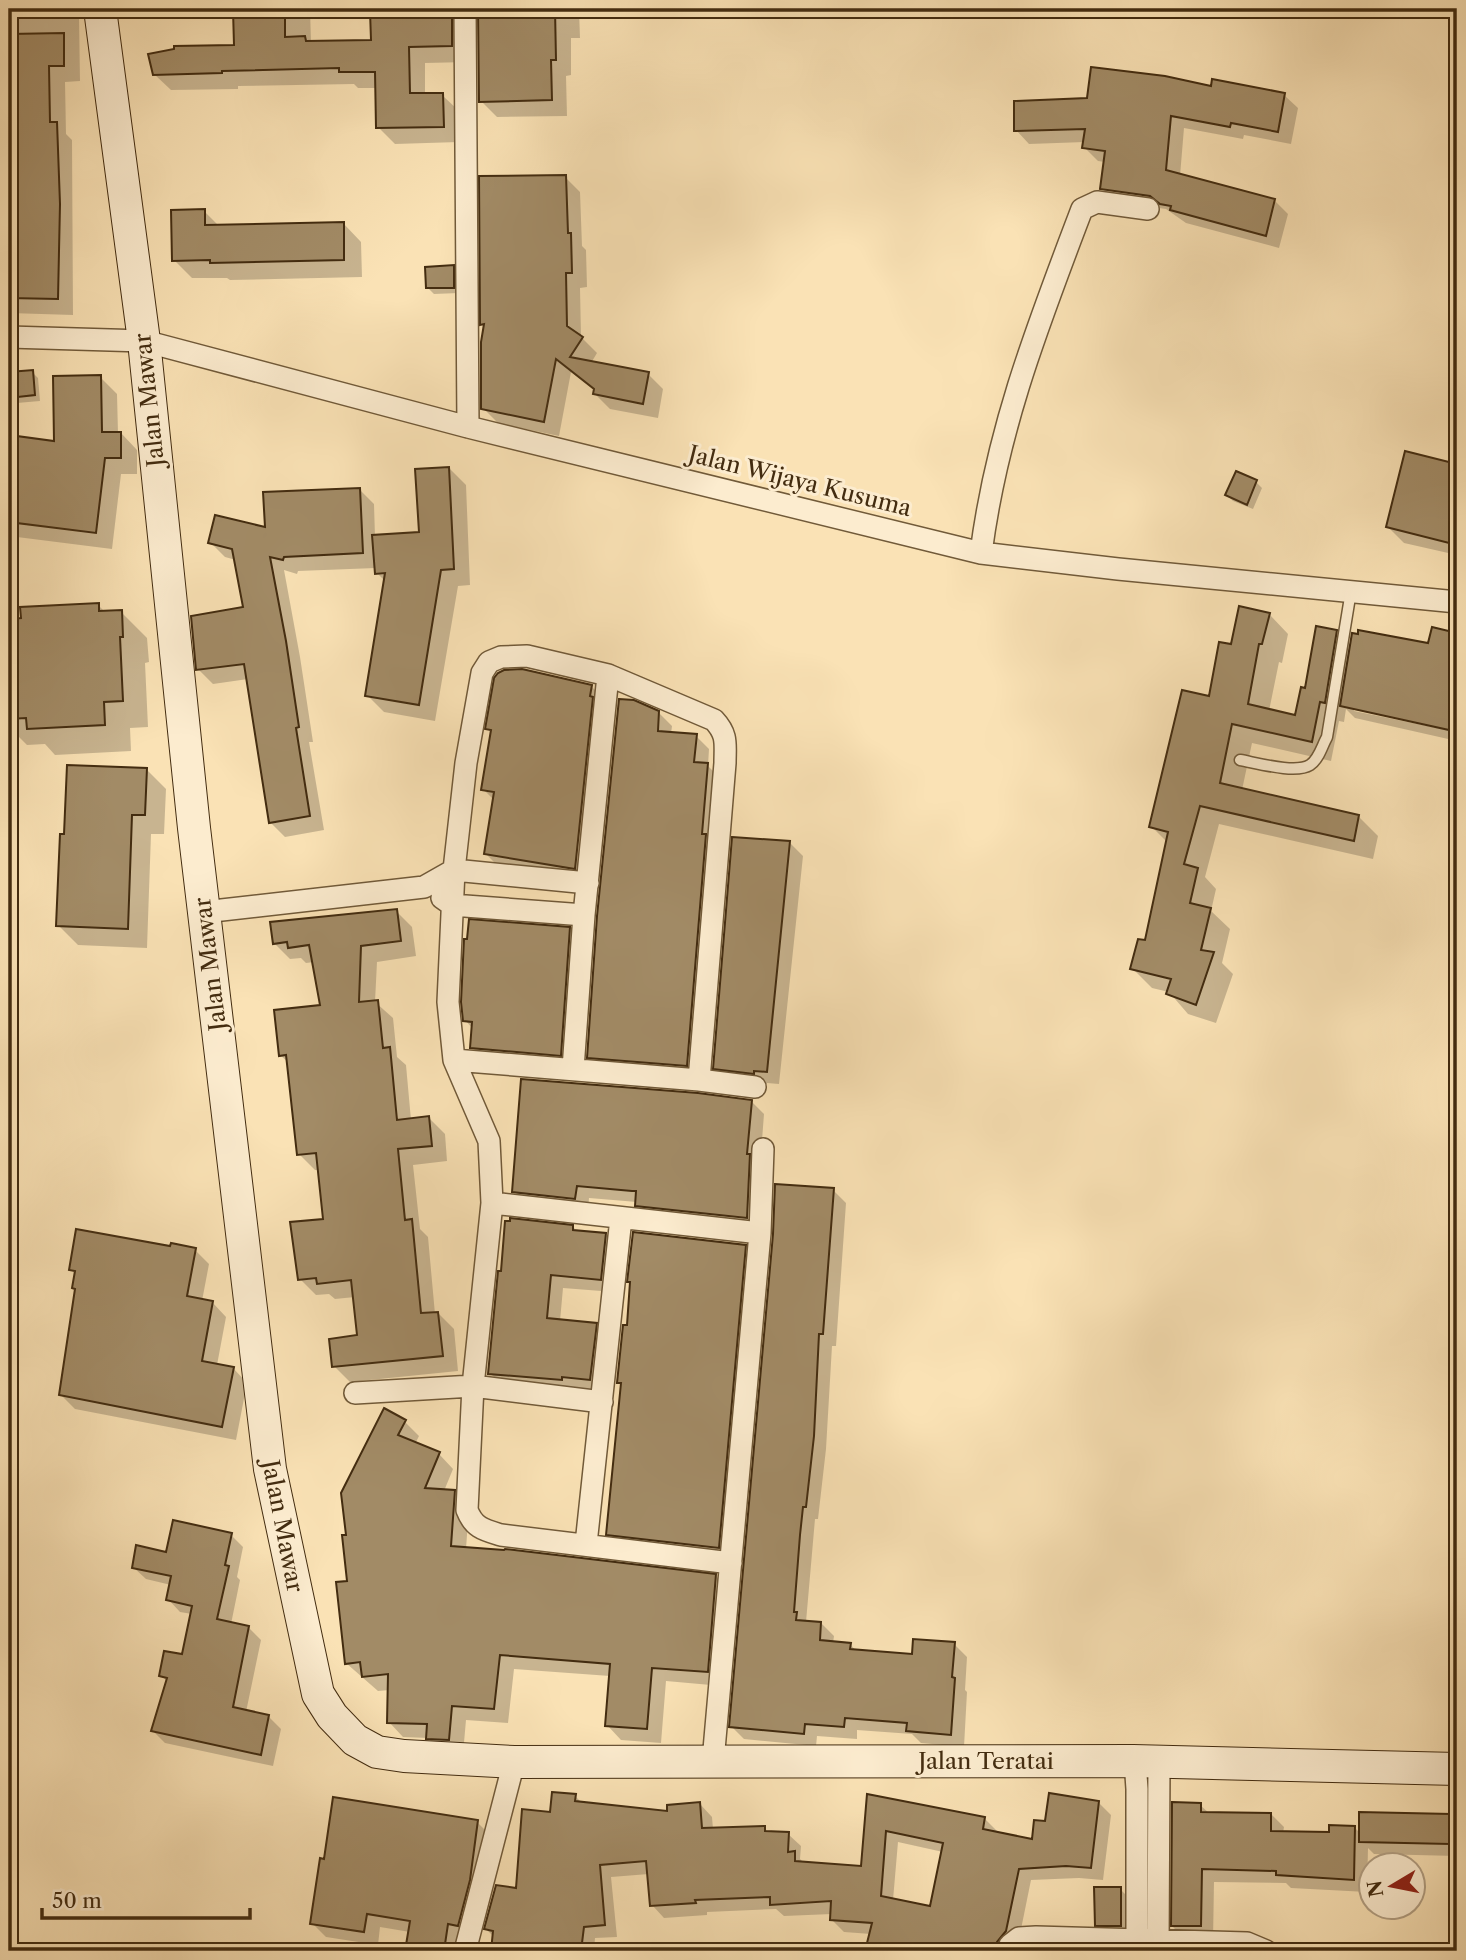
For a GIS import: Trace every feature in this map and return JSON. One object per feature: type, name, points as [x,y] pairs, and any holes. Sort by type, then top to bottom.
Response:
[{"type":"street","name":"Jalan Mawar","points":[[100,9],[144,341],[204,912],[270,1469],[318,1694],[332,1716],[355,1740],[377,1752],[514,1762]]},
{"type":"street","points":[[465,9],[468,426]]},
{"type":"street","points":[[981,553],[1004,429],[1026,357],[1082,209],[1097,202],[1148,209]]},
{"type":"street","name":"Jalan Wijaya Kusuma","points":[[9,337],[144,341],[468,426],[981,553],[1118,569],[1457,601]]},
{"type":"street","points":[[699,1080],[724,763],[723,729],[714,720],[608,675],[527,656],[501,657],[489,662],[482,673],[466,762],[454,870],[448,1002],[454,1060],[489,1141],[492,1203],[473,1386],[467,1510],[472,1522],[482,1530],[501,1535],[731,1563]]},
{"type":"street","points":[[573,1069],[584,915],[608,675]]},
{"type":"street","points":[[204,912],[424,887],[454,870],[587,883]]},
{"type":"street","points":[[424,887],[452,905],[584,915]]},
{"type":"street","points":[[454,1060],[755,1087]]},
{"type":"street","points":[[713,1761],[760,1233],[763,1149]]},
{"type":"street","points":[[492,1203],[760,1233]]},
{"type":"street","points":[[586,1544],[621,1218]]},
{"type":"street","points":[[355,1392],[473,1386],[602,1402]]},
{"type":"street","points":[[465,1951],[514,1762]]},
{"type":"street","name":"Jalan Teratai","points":[[514,1762],[1147,1762],[1457,1769]]},
{"type":"street","points":[[1147,1762],[1148,1946]]},
{"type":"street","points":[[1009,1951],[1010,1945],[1020,1938],[1148,1946],[1247,1942],[1266,1951]]},
{"type":"lane","points":[[1240,760],[1295,769],[1308,766],[1317,758],[1326,737],[1351,592]]},
{"type":"building","points":[[285,9],[285,37],[305,36],[306,41],[371,40],[370,11],[452,10],[452,46],[409,47],[410,93],[443,93],[444,127],[376,128],[375,72],[339,72],[339,68],[153,75],[148,54],[174,49],[174,46],[234,45],[233,10]]},
{"type":"building","points":[[478,9],[555,9],[556,60],[551,60],[552,100],[479,102]]},
{"type":"building","points":[[64,33],[64,66],[49,66],[50,122],[57,122],[60,204],[58,299],[9,298],[9,160],[17,160],[16,114],[9,114],[9,34]]},
{"type":"building","points":[[1091,67],[1165,76],[1211,86],[1212,79],[1285,93],[1278,132],[1231,123],[1230,127],[1171,116],[1166,170],[1275,199],[1266,236],[1170,210],[1171,206],[1160,204],[1150,196],[1100,189],[1105,151],[1082,148],[1085,129],[1014,131],[1014,101],[1087,98]]},
{"type":"building","points":[[566,175],[572,273],[566,273],[567,326],[583,337],[570,357],[649,372],[643,404],[593,394],[594,389],[556,359],[544,422],[481,409],[481,342],[484,324],[480,325],[479,176]]},
{"type":"building","points":[[205,209],[205,225],[344,222],[344,260],[210,263],[210,260],[172,261],[171,210]]},
{"type":"building","points":[[454,265],[454,288],[426,288],[425,267]]},
{"type":"building","points":[[33,370],[35,395],[9,398],[9,372]]},
{"type":"building","points":[[101,375],[102,432],[121,432],[121,458],[105,458],[96,533],[9,522],[9,435],[54,441],[53,376]]},
{"type":"building","points":[[1405,451],[1457,464],[1457,545],[1386,527]]},
{"type":"building","points":[[449,467],[454,569],[441,570],[419,705],[365,696],[385,573],[375,574],[372,535],[419,532],[415,469]]},
{"type":"building","points":[[1236,471],[1257,480],[1247,505],[1225,495]]},
{"type":"building","points":[[360,488],[363,553],[284,557],[283,560],[270,557],[286,641],[310,816],[269,823],[244,664],[196,670],[191,616],[243,607],[232,549],[208,543],[215,515],[265,527],[263,492]]},
{"type":"building","points":[[99,603],[99,611],[122,610],[123,637],[120,637],[123,701],[104,702],[105,725],[27,729],[26,718],[9,719],[9,619],[21,618],[20,607]]},
{"type":"building","points":[[1239,606],[1270,613],[1262,644],[1259,644],[1248,704],[1295,715],[1301,687],[1305,688],[1316,626],[1337,630],[1325,703],[1320,702],[1312,742],[1232,724],[1220,783],[1359,815],[1354,841],[1200,806],[1184,864],[1198,868],[1190,903],[1211,908],[1201,950],[1214,952],[1196,1005],[1166,994],[1171,979],[1130,969],[1138,939],[1145,940],[1168,832],[1149,827],[1182,690],[1209,696],[1219,642],[1231,644]]},
{"type":"building","points":[[1432,627],[1457,633],[1457,718],[1452,717],[1449,730],[1340,706],[1352,633],[1358,634],[1358,630],[1428,643]]},
{"type":"building","points":[[522,669],[592,685],[575,869],[484,854],[494,792],[481,790],[491,730],[485,729],[494,678],[504,670]]},
{"type":"building","points":[[619,699],[634,700],[659,711],[658,731],[697,734],[694,762],[708,763],[702,834],[706,834],[687,1066],[587,1058],[597,916]]},
{"type":"building","points":[[67,765],[147,768],[145,815],[132,815],[128,929],[56,926],[60,834],[64,834]]},
{"type":"building","points":[[732,837],[790,841],[767,1072],[754,1071],[754,1074],[713,1069]]},
{"type":"building","points":[[397,909],[401,941],[361,946],[359,1002],[378,1000],[383,1048],[390,1047],[397,1120],[429,1116],[432,1146],[398,1149],[405,1220],[412,1219],[421,1313],[438,1312],[443,1356],[332,1367],[329,1339],[357,1335],[351,1280],[317,1284],[316,1278],[298,1280],[290,1222],[323,1219],[316,1153],[297,1155],[286,1055],[279,1056],[274,1010],[320,1005],[309,945],[288,948],[287,942],[273,944],[270,922]]},
{"type":"building","points":[[469,919],[570,927],[561,1056],[470,1048],[472,1022],[463,1021],[461,1002],[464,939],[467,939]]},
{"type":"building","points":[[521,1079],[752,1100],[747,1154],[750,1154],[747,1218],[635,1206],[636,1191],[577,1186],[575,1199],[512,1192]]},
{"type":"building","points":[[775,1184],[834,1188],[823,1334],[819,1334],[814,1436],[800,1535],[794,1612],[797,1612],[796,1620],[821,1622],[820,1640],[851,1643],[850,1649],[912,1654],[913,1639],[955,1642],[951,1735],[906,1731],[907,1723],[845,1718],[844,1727],[805,1724],[804,1734],[729,1727],[773,1234]]},
{"type":"building","points":[[510,1218],[573,1225],[573,1230],[606,1233],[601,1280],[551,1275],[547,1318],[597,1323],[590,1380],[488,1374],[505,1221],[510,1221]]},
{"type":"building","points":[[76,1229],[196,1248],[187,1296],[213,1301],[202,1361],[234,1367],[222,1427],[59,1395],[75,1289],[72,1288],[75,1271],[69,1270]]},
{"type":"building","points":[[633,1232],[746,1245],[719,1548],[606,1535],[621,1383],[617,1383],[623,1325],[627,1325],[630,1282],[627,1282]]},
{"type":"building","points":[[384,1408],[406,1420],[398,1435],[440,1452],[425,1488],[455,1490],[451,1546],[505,1549],[716,1574],[708,1672],[652,1668],[647,1729],[605,1726],[610,1664],[500,1655],[494,1709],[452,1706],[449,1740],[426,1739],[427,1724],[387,1723],[388,1674],[362,1677],[360,1662],[345,1664],[336,1582],[347,1581],[342,1535],[346,1535],[341,1493]]},
{"type":"building","points":[[173,1520],[232,1533],[225,1565],[229,1566],[217,1619],[249,1626],[233,1707],[269,1715],[261,1755],[151,1731],[167,1678],[159,1676],[164,1651],[182,1654],[192,1606],[166,1600],[171,1576],[132,1568],[136,1545],[166,1552]]},
{"type":"building","points":[[552,1792],[576,1794],[575,1801],[667,1811],[667,1805],[700,1802],[702,1828],[765,1826],[765,1831],[789,1832],[788,1852],[795,1851],[795,1861],[861,1866],[867,1794],[985,1817],[983,1829],[1032,1839],[1034,1820],[1045,1821],[1049,1793],[1099,1801],[1091,1868],[1066,1866],[1019,1869],[1006,1931],[997,1942],[996,1951],[902,1951],[867,1943],[872,1923],[830,1920],[831,1901],[770,1905],[770,1897],[695,1900],[696,1903],[650,1906],[646,1861],[600,1865],[605,1925],[584,1927],[581,1951],[491,1951],[493,1931],[484,1929],[496,1885],[516,1888],[522,1809],[550,1812]],"holes":[[[886,1831],[943,1843],[930,1906],[881,1896]]]},
{"type":"building","points":[[333,1797],[478,1820],[470,1880],[458,1926],[448,1924],[444,1951],[405,1951],[410,1921],[367,1914],[364,1932],[310,1924],[320,1858],[324,1859]]},
{"type":"building","points":[[1172,1802],[1201,1803],[1201,1812],[1271,1813],[1271,1831],[1329,1832],[1329,1825],[1355,1826],[1354,1880],[1276,1875],[1276,1871],[1202,1869],[1201,1926],[1171,1926]]},
{"type":"building","points":[[1359,1812],[1451,1814],[1450,1844],[1359,1842]]},
{"type":"building","points":[[1094,1887],[1121,1887],[1121,1926],[1095,1926]]}]
